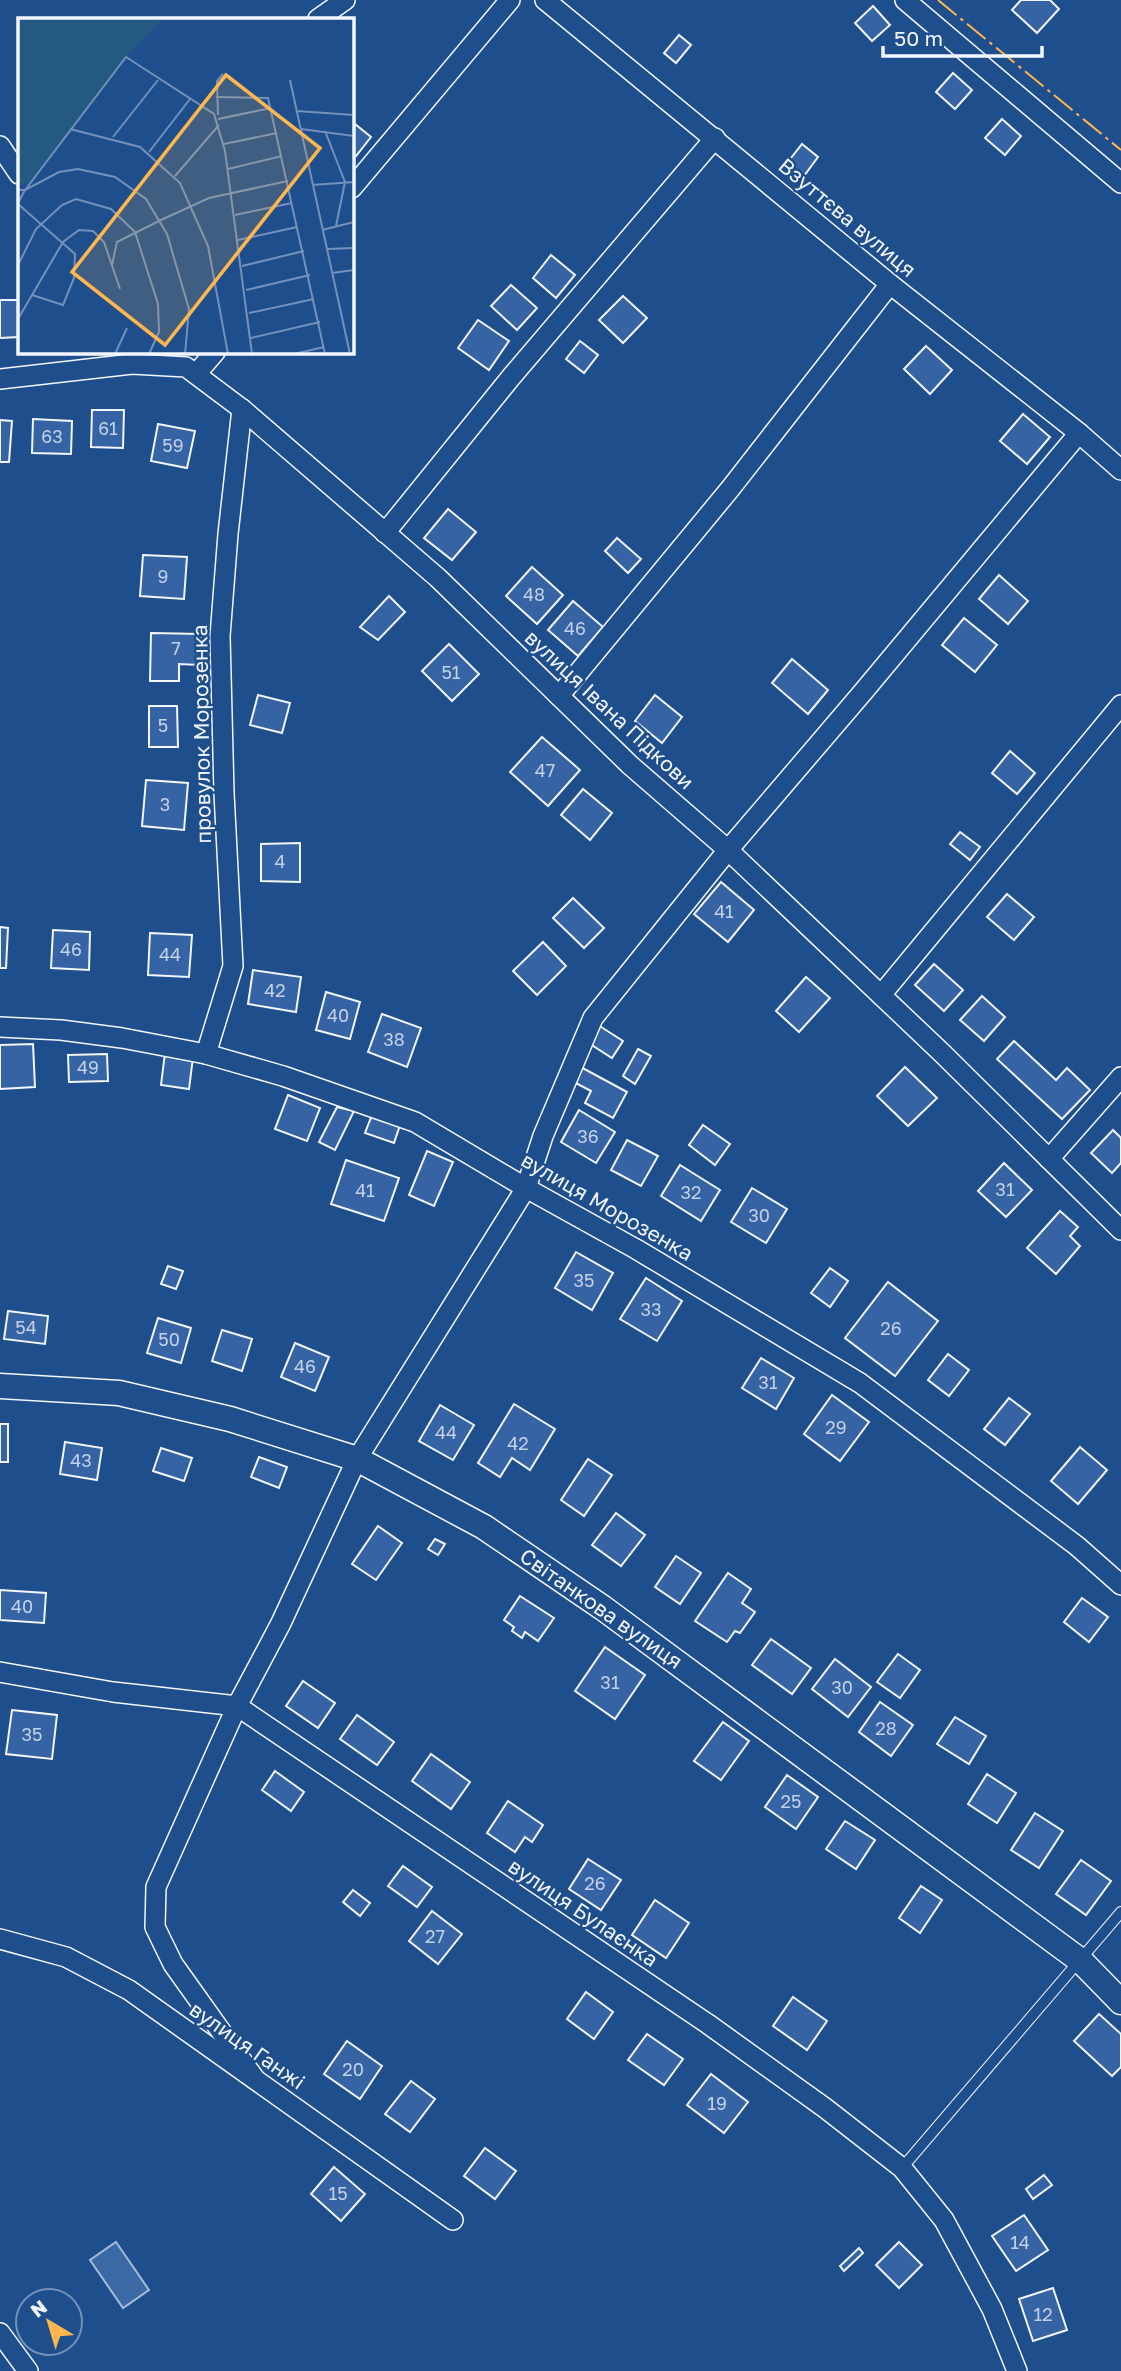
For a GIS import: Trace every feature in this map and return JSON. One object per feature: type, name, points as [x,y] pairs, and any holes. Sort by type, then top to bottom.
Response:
[{"type":"street","points":[[319,18],[345,0]]},
{"type":"street","points":[[354,186],[510,0]]},
{"type":"street","name":"Взуттєва вулиця","points":[[545,0],[890,284],[1079,433],[1121,470]]},
{"type":"street","points":[[905,0],[1121,183]]},
{"type":"street","points":[[385,533],[512,376],[715,138]]},
{"type":"street","points":[[0,146],[18,173]]},
{"type":"street","points":[[559,695],[730,489],[890,284]]},
{"type":"street","name":"вулиця Івана Підкови","points":[[172,354],[242,409],[438,578],[630,765],[727,849],[881,995],[1121,1230]]},
{"type":"street","points":[[0,379],[132,364],[191,370],[212,354]]},
{"type":"street","name":"провулок Морозенка","points":[[206,1054],[233,965],[224,793],[220,636],[242,409]]},
{"type":"street","points":[[255,2079],[173,1964],[155,1927],[156,1886],[237,1706],[281,1623],[357,1459],[526,1188],[543,1136],[593,1018],[727,849],[863,692],[1079,433]]},
{"type":"street","points":[[881,995],[1121,705]]},
{"type":"street","name":"вулиця Морозенка","points":[[0,1027],[61,1030],[206,1054],[283,1076],[415,1122],[636,1249],[860,1383],[1077,1546],[1121,1585]]},
{"type":"street","points":[[1049,1159],[1121,1077]]},
{"type":"street","name":"Світанкова вулиця","points":[[0,1386],[119,1393],[229,1419],[357,1459],[484,1527],[603,1608],[1081,1961],[1121,2002]]},
{"type":"street","name":"вулиця Булаєнка","points":[[0,1672],[113,1692],[237,1706],[708,2024],[825,2108],[902,2168],[944,2220],[992,2309],[1017,2371]]},
{"type":"street","name":"вулиця Ганжі","points":[[0,1938],[66,1957],[129,1990],[453,2220]]},
{"type":"street","points":[[0,2333],[29,2371]]},
{"type":"lane","points":[[902,2168],[1121,1912]]},
{"type":"water","points":[[116,2242],[149,2290],[123,2308],[90,2260]]},
{"type":"building","points":[[1021,0],[1050,0],[1059,9],[1037,33],[1012,10]]},
{"type":"building","points":[[873,6],[890,25],[872,41],[855,23]]},
{"type":"building","points":[[679,35],[691,45],[676,63],[664,53]]},
{"type":"building","points":[[953,73],[972,90],[955,109],[936,92]]},
{"type":"building","points":[[1002,119],[1021,136],[1005,155],[985,138]]},
{"type":"building","points":[[354,125],[371,137],[356,156],[354,154]]},
{"type":"building","points":[[802,144],[818,157],[801,180],[784,167]]},
{"type":"building","points":[[551,255],[575,275],[556,298],[533,278]]},
{"type":"building","points":[[511,285],[537,308],[517,330],[491,306]]},
{"type":"building","points":[[623,296],[647,318],[623,343],[599,320]]},
{"type":"building","points":[[0,300],[18,300],[18,337],[0,338]]},
{"type":"building","points":[[478,320],[509,341],[489,370],[458,348]]},
{"type":"building","points":[[580,341],[598,355],[584,373],[566,359]]},
{"type":"building","points":[[926,346],[952,370],[930,394],[904,369]]},
{"type":"building","points":[[92,410],[124,410],[123,448],[91,447]]},
{"type":"building","points":[[1023,414],[1050,437],[1027,464],[1000,441]]},
{"type":"building","points":[[33,419],[72,421],[71,454],[32,453]]},
{"type":"building","points":[[0,420],[12,421],[9,462],[0,462]]},
{"type":"building","points":[[158,424],[195,431],[187,468],[151,461]]},
{"type":"building","points":[[448,509],[476,532],[452,560],[424,538]]},
{"type":"building","points":[[617,538],[641,559],[628,573],[605,551]]},
{"type":"building","points":[[143,555],[187,557],[184,599],[140,596]]},
{"type":"building","points":[[532,567],[563,595],[537,624],[506,596]]},
{"type":"building","points":[[999,575],[1028,601],[1008,624],[979,599]]},
{"type":"building","points":[[389,596],[405,612],[378,640],[360,627]]},
{"type":"building","points":[[573,601],[603,627],[578,656],[548,630]]},
{"type":"building","points":[[964,618],[997,645],[975,672],[942,645]]},
{"type":"building","points":[[151,633],[201,634],[200,665],[179,664],[179,681],[150,681]]},
{"type":"building","points":[[449,644],[479,674],[452,701],[422,671]]},
{"type":"building","points":[[792,659],[828,690],[808,714],[772,683]]},
{"type":"building","points":[[258,695],[290,703],[282,733],[250,725]]},
{"type":"building","points":[[655,695],[682,717],[662,743],[635,721]]},
{"type":"building","points":[[149,706],[177,706],[178,747],[149,747]]},
{"type":"building","points":[[542,737],[580,770],[548,806],[510,772]]},
{"type":"building","points":[[1010,751],[1035,773],[1017,794],[992,773]]},
{"type":"building","points":[[146,780],[188,783],[184,830],[142,826]]},
{"type":"building","points":[[583,789],[612,813],[590,840],[561,815]]},
{"type":"building","points":[[960,832],[980,847],[970,860],[950,844]]},
{"type":"building","points":[[300,843],[300,882],[261,881],[261,844]]},
{"type":"building","points":[[721,882],[754,910],[728,942],[694,914]]},
{"type":"building","points":[[1007,894],[1034,917],[1014,940],[987,917]]},
{"type":"building","points":[[573,898],[604,928],[584,948],[553,918]]},
{"type":"building","points":[[0,927],[8,928],[6,968],[0,968]]},
{"type":"building","points":[[53,930],[90,932],[89,970],[51,968]]},
{"type":"building","points":[[150,933],[192,935],[189,977],[148,975]]},
{"type":"building","points":[[543,942],[566,966],[537,995],[513,971]]},
{"type":"building","points":[[934,964],[963,990],[944,1011],[915,985]]},
{"type":"building","points":[[253,970],[301,977],[296,1012],[248,1004]]},
{"type":"building","points":[[806,977],[830,998],[799,1032],[776,1011]]},
{"type":"building","points":[[326,992],[360,1002],[350,1039],[316,1030]]},
{"type":"building","points":[[982,996],[1005,1017],[984,1041],[960,1020]]},
{"type":"building","points":[[382,1014],[421,1028],[407,1067],[368,1052]]},
{"type":"building","points":[[598,1025],[623,1041],[612,1058],[587,1042]]},
{"type":"building","points":[[1014,1041],[1056,1080],[1067,1068],[1090,1090],[1062,1119],[997,1059]]},
{"type":"building","points":[[33,1044],[35,1087],[0,1089],[0,1045]]},
{"type":"building","points":[[638,1049],[651,1056],[635,1084],[623,1076]]},
{"type":"building","points":[[165,1053],[193,1057],[189,1089],[161,1085]]},
{"type":"building","points":[[107,1054],[108,1081],[69,1082],[68,1055]]},
{"type":"building","points":[[577,1065],[627,1092],[613,1118],[585,1103],[591,1091],[570,1080]]},
{"type":"building","points":[[905,1067],[937,1098],[908,1126],[877,1096]]},
{"type":"building","points":[[288,1095],[320,1108],[307,1141],[275,1129]]},
{"type":"building","points":[[337,1107],[354,1111],[335,1150],[319,1142]]},
{"type":"building","points":[[579,1110],[615,1132],[596,1163],[561,1142]]},
{"type":"building","points":[[372,1115],[400,1125],[394,1143],[365,1133]]},
{"type":"building","points":[[703,1125],[730,1144],[715,1165],[689,1145]]},
{"type":"building","points":[[1113,1130],[1121,1138],[1121,1163],[1112,1173],[1091,1153]]},
{"type":"building","points":[[627,1140],[658,1156],[641,1186],[611,1170]]},
{"type":"building","points":[[427,1151],[453,1162],[434,1206],[409,1195]]},
{"type":"building","points":[[346,1160],[399,1178],[384,1221],[331,1204]]},
{"type":"building","points":[[1004,1163],[1032,1190],[1006,1217],[978,1191]]},
{"type":"building","points":[[680,1165],[720,1190],[701,1221],[661,1196]]},
{"type":"building","points":[[752,1188],[787,1209],[766,1243],[731,1222]]},
{"type":"building","points":[[1060,1211],[1078,1227],[1070,1236],[1080,1246],[1056,1274],[1027,1248]]},
{"type":"building","points":[[576,1252],[613,1273],[592,1310],[555,1288]]},
{"type":"building","points":[[168,1266],[183,1271],[176,1289],[161,1284]]},
{"type":"building","points":[[830,1268],[848,1281],[830,1307],[811,1293]]},
{"type":"building","points":[[646,1278],[682,1301],[657,1341],[620,1319]]},
{"type":"building","points":[[888,1282],[938,1321],[895,1376],[845,1338]]},
{"type":"building","points":[[8,1311],[48,1316],[45,1344],[4,1339]]},
{"type":"building","points":[[158,1318],[191,1328],[181,1363],[147,1353]]},
{"type":"building","points":[[222,1330],[252,1339],[242,1371],[212,1361]]},
{"type":"building","points":[[295,1343],[329,1357],[315,1391],[281,1377]]},
{"type":"building","points":[[948,1354],[969,1370],[949,1396],[928,1380]]},
{"type":"building","points":[[761,1358],[794,1378],[776,1409],[742,1388]]},
{"type":"building","points":[[832,1395],[869,1422],[840,1461],[804,1434]]},
{"type":"building","points":[[1009,1398],[1030,1414],[1005,1445],[984,1429]]},
{"type":"building","points":[[514,1404],[555,1429],[530,1470],[512,1458],[500,1477],[478,1463]]},
{"type":"building","points":[[440,1405],[474,1425],[453,1460],[419,1441]]},
{"type":"building","points":[[0,1424],[8,1424],[8,1462],[0,1462]]},
{"type":"building","points":[[65,1442],[102,1448],[97,1480],[60,1474]]},
{"type":"building","points":[[1080,1447],[1107,1470],[1078,1504],[1051,1481]]},
{"type":"building","points":[[161,1448],[192,1458],[184,1481],[153,1471]]},
{"type":"building","points":[[259,1457],[287,1467],[279,1488],[251,1477]]},
{"type":"building","points":[[588,1459],[612,1475],[584,1516],[561,1500]]},
{"type":"building","points":[[616,1513],[645,1535],[621,1566],[592,1545]]},
{"type":"building","points":[[378,1526],[402,1543],[376,1580],[352,1564]]},
{"type":"building","points":[[435,1539],[445,1544],[438,1555],[428,1549]]},
{"type":"building","points":[[676,1556],[701,1573],[680,1604],[655,1587]]},
{"type":"building","points":[[728,1573],[751,1589],[742,1603],[755,1612],[740,1633],[735,1631],[727,1642],[695,1621]]},
{"type":"building","points":[[0,1590],[46,1593],[44,1623],[0,1620]]},
{"type":"building","points":[[520,1596],[554,1618],[538,1641],[525,1632],[522,1638],[512,1631],[514,1627],[504,1620]]},
{"type":"building","points":[[1082,1598],[1108,1617],[1089,1642],[1064,1622]]},
{"type":"building","points":[[771,1639],[811,1668],[792,1694],[752,1665]]},
{"type":"building","points":[[605,1647],[645,1675],[615,1719],[575,1691]]},
{"type":"building","points":[[898,1654],[920,1670],[900,1698],[877,1682]]},
{"type":"building","points":[[835,1659],[871,1687],[848,1717],[812,1689]]},
{"type":"building","points":[[303,1681],[335,1703],[318,1728],[286,1706]]},
{"type":"building","points":[[880,1702],[913,1725],[891,1756],[859,1732]]},
{"type":"building","points":[[12,1710],[57,1715],[52,1759],[6,1754]]},
{"type":"building","points":[[357,1715],[394,1742],[377,1765],[340,1739]]},
{"type":"building","points":[[955,1717],[986,1736],[969,1764],[937,1744]]},
{"type":"building","points":[[723,1722],[749,1741],[721,1780],[694,1761]]},
{"type":"building","points":[[431,1754],[470,1782],[451,1809],[412,1781]]},
{"type":"building","points":[[275,1771],[304,1792],[291,1811],[262,1790]]},
{"type":"building","points":[[987,1774],[1016,1793],[997,1823],[968,1804]]},
{"type":"building","points":[[787,1775],[818,1797],[796,1829],[765,1807]]},
{"type":"building","points":[[508,1801],[543,1825],[532,1842],[525,1837],[515,1852],[487,1833]]},
{"type":"building","points":[[1035,1813],[1063,1831],[1039,1868],[1011,1850]]},
{"type":"building","points":[[845,1821],[875,1840],[856,1869],[826,1849]]},
{"type":"building","points":[[588,1859],[621,1880],[601,1910],[569,1889]]},
{"type":"building","points":[[1081,1860],[1111,1881],[1086,1915],[1056,1894]]},
{"type":"building","points":[[403,1866],[432,1887],[417,1907],[388,1886]]},
{"type":"building","points":[[921,1886],[942,1900],[920,1933],[899,1918]]},
{"type":"building","points":[[353,1890],[370,1903],[360,1916],[343,1902]]},
{"type":"building","points":[[655,1900],[689,1923],[666,1958],[632,1935]]},
{"type":"building","points":[[432,1911],[462,1934],[438,1964],[409,1941]]},
{"type":"building","points":[[586,1992],[613,2012],[594,2039],[567,2019]]},
{"type":"building","points":[[793,1997],[827,2021],[807,2050],[773,2026]]},
{"type":"building","points":[[1099,2014],[1121,2034],[1121,2067],[1112,2076],[1074,2041]]},
{"type":"building","points":[[647,2034],[683,2059],[664,2085],[628,2060]]},
{"type":"building","points":[[347,2041],[382,2066],[360,2099],[324,2074]]},
{"type":"building","points":[[711,2074],[748,2102],[724,2133],[687,2105]]},
{"type":"building","points":[[411,2081],[435,2099],[410,2132],[385,2114]]},
{"type":"building","points":[[485,2148],[516,2171],[495,2199],[464,2176]]},
{"type":"building","points":[[334,2167],[365,2194],[341,2221],[311,2194]]},
{"type":"building","points":[[1044,2175],[1052,2185],[1033,2199],[1026,2189]]},
{"type":"building","points":[[1024,2215],[1048,2250],[1016,2271],[992,2236]]},
{"type":"building","points":[[899,2242],[922,2265],[899,2288],[876,2265]]},
{"type":"building","points":[[859,2248],[863,2253],[844,2271],[840,2266]]},
{"type":"building","points":[[1053,2288],[1067,2330],[1033,2341],[1019,2299]]},
{"type":"power","points":[[938,0],[1121,150]]}]
